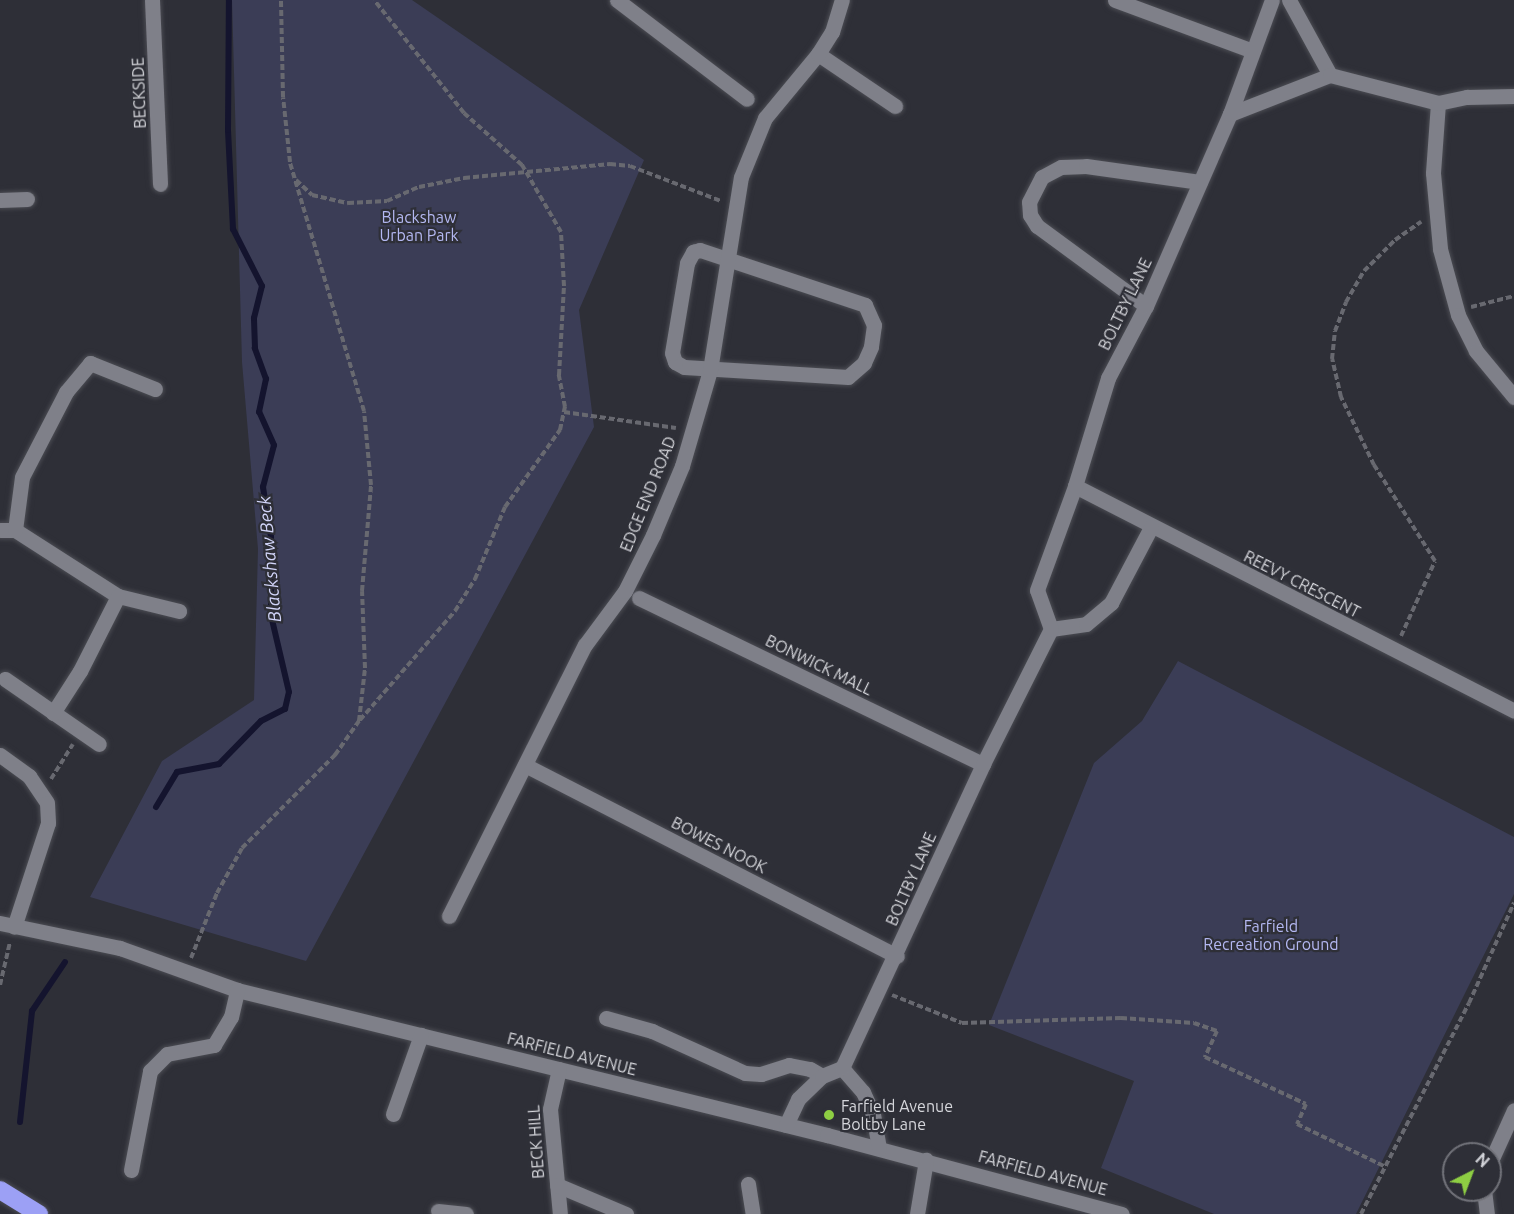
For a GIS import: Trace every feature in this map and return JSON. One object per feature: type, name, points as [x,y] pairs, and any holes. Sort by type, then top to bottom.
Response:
[{"type":"highway","points":[[0,1190],[39,1214]]},
{"type":"street","name":"BECKSIDE","points":[[152,0],[160,184]]},
{"type":"street","points":[[617,0],[747,99]]},
{"type":"street","name":"EDGE END ROAD","points":[[449,916],[585,645],[625,591],[682,466],[710,370],[741,177],[765,118],[818,54],[832,32],[842,0]]},
{"type":"street","points":[[1115,0],[1253,51]]},
{"type":"street","name":"BOLTBY LANE","points":[[842,1068],[897,956],[983,764],[1052,629],[1037,590],[1075,486],[1108,378],[1146,306],[1230,114],[1272,0]]},
{"type":"street","points":[[1289,0],[1330,75]]},
{"type":"street","points":[[818,54],[896,105]]},
{"type":"street","points":[[1230,114],[1330,75],[1438,103],[1467,97],[1514,96]]},
{"type":"street","points":[[1438,103],[1433,173],[1440,249],[1457,311],[1476,351],[1514,397]]},
{"type":"street","points":[[1146,306],[1037,226],[1030,215],[1029,202],[1042,177],[1060,166],[1086,166],[1200,182]]},
{"type":"street","points":[[0,200],[27,200]]},
{"type":"street","points":[[700,250],[865,305],[874,325],[871,347],[864,363],[848,377],[710,370],[684,367],[675,362],[672,353],[687,263],[693,252],[700,250]]},
{"type":"street","points":[[155,389],[90,363],[66,392],[22,477],[8,530],[118,596],[179,611]]},
{"type":"street","name":"REEVY CRESCENT","points":[[1075,486],[1151,527],[1514,711]]},
{"type":"street","points":[[1052,629],[1086,624],[1111,603],[1151,527]]},
{"type":"street","points":[[53,713],[80,671],[118,596]]},
{"type":"street","name":"BONWICK MALL","points":[[639,598],[983,764]]},
{"type":"street","points":[[4,679],[99,744]]},
{"type":"street","points":[[0,755],[29,776],[47,803],[48,823],[7,925]]},
{"type":"street","name":"BOWES NOOK","points":[[525,765],[897,956]]},
{"type":"street","name":"FARFIELD AVENUE","points":[[7,925],[120,948],[187,970],[237,990],[879,1148],[1122,1214]]},
{"type":"street","points":[[131,1170],[150,1071],[167,1054],[214,1046],[231,1017],[237,990]]},
{"type":"street","points":[[606,1018],[652,1031],[746,1073],[761,1074],[789,1065],[810,1068],[822,1076]]},
{"type":"street","points":[[393,1114],[421,1035]]},
{"type":"street","points":[[786,1125],[798,1099],[822,1076],[842,1068],[863,1092],[873,1114],[879,1148]]},
{"type":"street","name":"BECK HILL","points":[[559,1069],[551,1098],[560,1214]]},
{"type":"street","points":[[1500,1142],[1514,1110]]},
{"type":"street","points":[[918,1214],[926,1160]]},
{"type":"street","points":[[748,1184],[753,1214]]},
{"type":"street","points":[[557,1185],[626,1214]]},
{"type":"street","points":[[438,1211],[466,1214]]},
{"type":"path","points":[[281,0],[283,97],[290,162],[364,411],[371,485],[362,591],[365,668],[359,720]]},
{"type":"path","points":[[187,970],[217,893],[242,848],[335,755],[359,720],[455,611],[475,579],[505,507],[560,430],[564,412],[559,375],[564,286],[561,232],[527,171],[464,113],[374,0]]},
{"type":"path","points":[[296,180],[312,195],[348,203],[387,201],[419,187],[527,171],[630,166],[736,206]]},
{"type":"path","points":[[1394,650],[1435,561],[1374,465],[1341,397],[1332,359],[1334,340],[1346,302],[1364,271],[1395,240],[1436,211]]},
{"type":"path","points":[[1457,311],[1514,296]]},
{"type":"path","points":[[564,412],[693,431]]},
{"type":"path","points":[[41,794],[81,732]]},
{"type":"path","points":[[1361,1214],[1469,1003],[1514,903]]},
{"type":"path","points":[[0,985],[7,925]]},
{"type":"path","points":[[881,990],[962,1023],[1121,1018],[1168,1020],[1217,1031],[1205,1058],[1306,1104],[1297,1124],[1384,1166]]},
{"type":"green space","name":"Blackshaw Urban Park","points":[[232,0],[412,0],[644,160],[579,310],[594,427],[306,961],[90,897],[162,761],[254,700],[258,549],[242,362]]},
{"type":"green space","name":"Farfield Recreation Ground","points":[[1178,661],[1514,837],[1514,894],[1356,1214],[1214,1214],[1101,1168],[1134,1081],[989,1025],[1094,763],[1142,721]]},
{"type":"waterway","name":"Blackshaw Beck","points":[[156,807],[177,772],[219,764],[261,721],[285,709],[289,692],[271,615],[271,537],[263,487],[274,445],[259,412],[266,379],[255,348],[254,318],[262,286],[233,229],[228,130],[229,0]]},
{"type":"waterway","name":"Blackshaw Beck","points":[[20,1122],[32,1011],[65,962]]},
{"type":"place","name":"Farfield Avenue Boltby Lane","points":[[829,1115]]}]
